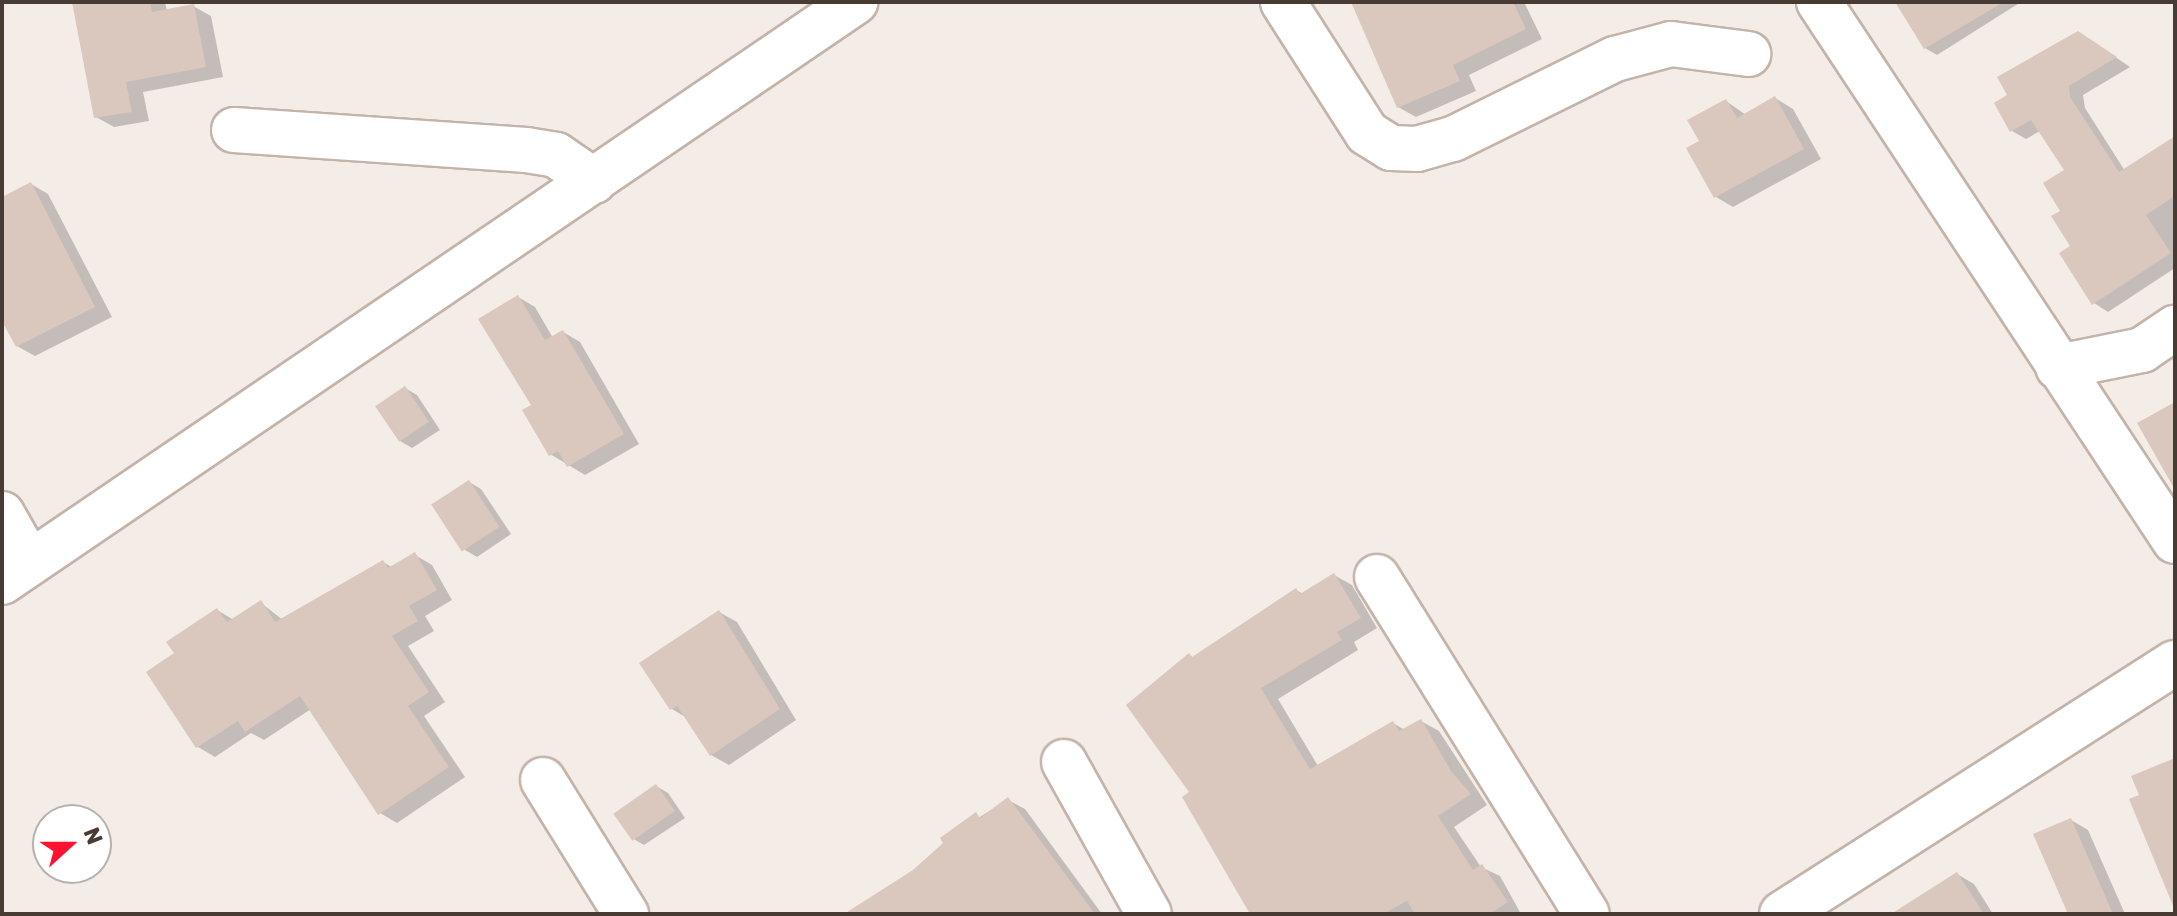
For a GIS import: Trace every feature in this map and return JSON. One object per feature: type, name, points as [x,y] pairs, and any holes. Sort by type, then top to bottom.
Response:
[{"type":"street","points":[[2,514],[16,572],[855,2]]},
{"type":"street","points":[[1283,2],[1367,133],[1391,148],[1417,149],[1453,139],[1615,59],[1671,44],[1748,54]]},
{"type":"street","points":[[1819,2],[2175,541]]},
{"type":"street","points":[[234,130],[526,150],[556,155],[594,181]]},
{"type":"street","points":[[2058,367],[2142,350],[2175,328]]},
{"type":"street","points":[[1377,577],[1587,914]]},
{"type":"street","points":[[1782,914],[2175,663]]},
{"type":"street","points":[[1064,762],[1149,914]]},
{"type":"street","points":[[543,780],[626,914]]},
{"type":"building","points":[[72,2],[150,2],[152,12],[194,4],[206,67],[126,82],[132,112],[94,118]]},
{"type":"building","points":[[1351,2],[1513,2],[1526,29],[1453,65],[1460,81],[1397,108]]},
{"type":"building","points":[[1895,2],[2004,2],[1924,49]]},
{"type":"building","points":[[2078,31],[2117,57],[2069,86],[2070,97],[2119,172],[2175,136],[2175,196],[2146,215],[2171,253],[2092,305],[2059,253],[2070,246],[2051,216],[2060,211],[2043,183],[2064,170],[2031,120],[2010,132],[1994,103],[2007,95],[1997,77]]},
{"type":"building","points":[[1775,96],[1804,149],[1714,198],[1686,148],[1699,141],[1687,120],[1726,99],[1737,118]]},
{"type":"building","points":[[31,182],[95,307],[16,347],[2,321],[2,197]]},
{"type":"building","points":[[518,295],[545,340],[563,330],[624,434],[567,467],[558,451],[549,456],[522,410],[531,405],[478,319]]},
{"type":"building","points":[[405,386],[429,422],[399,442],[375,406]]},
{"type":"building","points":[[2175,402],[2175,490],[2137,423]]},
{"type":"building","points":[[469,480],[499,527],[462,551],[431,505]]},
{"type":"building","points":[[415,552],[437,590],[409,606],[418,621],[392,636],[429,692],[408,706],[449,767],[378,815],[300,696],[245,732],[238,721],[196,748],[146,672],[174,653],[166,642],[217,608],[227,622],[261,600],[275,622],[383,560],[388,568]]},
{"type":"building","points":[[1334,573],[1361,618],[1337,632],[1342,640],[1261,688],[1310,769],[1393,721],[1399,731],[1421,719],[1451,771],[1471,794],[1438,816],[1473,870],[1482,864],[1508,902],[1489,914],[1415,914],[1407,901],[1383,914],[1250,914],[1182,797],[1189,792],[1126,705],[1189,653],[1192,657],[1296,588],[1300,594]]},
{"type":"building","points":[[719,610],[780,709],[710,756],[677,706],[670,710],[639,663]]},
{"type":"building","points":[[2175,758],[2174,908],[2129,799],[2139,795],[2131,776]]},
{"type":"building","points":[[656,784],[675,811],[632,841],[613,814]]},
{"type":"building","points":[[1008,797],[1095,914],[844,914],[913,870],[943,843],[940,838],[976,812],[980,818]]},
{"type":"building","points":[[2071,818],[2113,914],[2068,914],[2033,834]]},
{"type":"building","points":[[1957,872],[1984,914],[1891,914]]}]
